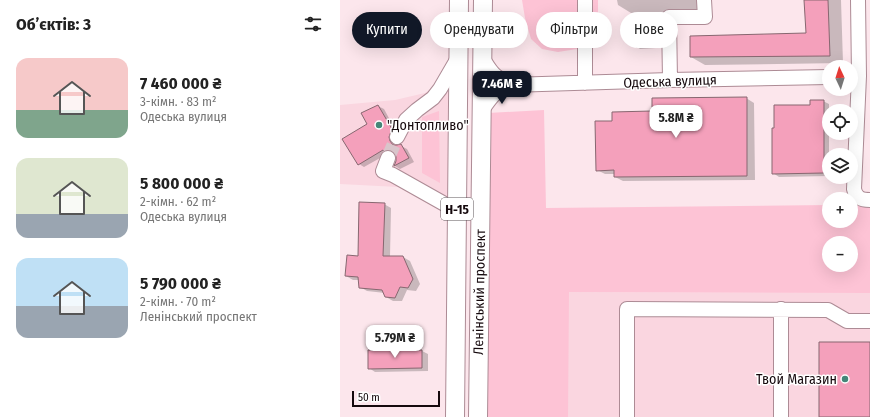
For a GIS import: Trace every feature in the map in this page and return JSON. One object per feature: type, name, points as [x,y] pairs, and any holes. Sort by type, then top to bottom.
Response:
[{"type":"main road","name":"Ленінський проспект","points":[[455,417],[459,0]]},
{"type":"main road","name":"Ленінський проспект","points":[[478,417],[483,0]]},
{"type":"street","points":[[585,0],[585,83]]},
{"type":"street","points":[[670,80],[669,17],[705,17],[704,0]]},
{"type":"street","points":[[858,0],[860,76],[854,189],[856,195],[860,199],[870,200]]},
{"type":"street","points":[[482,57],[490,71],[499,79],[510,85]]},
{"type":"street","points":[[397,137],[406,120],[434,98],[458,58]]},
{"type":"street","name":"Одеська вулиця","points":[[482,110],[492,96],[510,85],[822,77]]},
{"type":"street","points":[[388,158],[383,171],[393,175],[457,211]]},
{"type":"street","points":[[626,417],[627,309],[828,310],[847,321],[870,321]]},
{"type":"street","points":[[781,309],[781,417]]},
{"type":"shaded area","points":[[522,0],[598,0],[598,12],[536,12],[536,44],[531,39],[528,28],[528,12],[524,12]]},
{"type":"shaded area","points":[[541,48],[578,48],[558,52]]},
{"type":"shaded area","points":[[448,66],[448,215],[398,187],[340,184],[340,105],[395,100],[425,93],[438,85]]},
{"type":"shaded area","points":[[544,110],[546,208],[822,205],[822,228],[858,228],[858,204],[870,204],[870,293],[569,292],[568,417],[486,417],[488,113]]},
{"type":"shaded area","points":[[439,111],[440,183],[422,173],[422,117]]},
{"type":"shaded area","points":[[568,292],[870,293],[870,417],[568,417]]},
{"type":"building","points":[[804,0],[828,0],[830,56],[690,57],[690,36],[806,33]]},
{"type":"building","points":[[747,97],[747,176],[614,177],[614,170],[596,171],[595,121],[612,121],[612,112],[652,111],[652,98]]},
{"type":"building","points":[[810,100],[824,100],[824,104],[822,104],[822,140],[824,140],[824,148],[822,148],[822,173],[772,174],[772,128],[774,128],[774,105],[810,105]]},
{"type":"building","points":[[378,105],[392,129],[389,137],[390,141],[393,145],[401,144],[409,158],[394,166],[396,156],[394,152],[391,150],[383,150],[358,165],[342,139],[367,124],[361,113]]},
{"type":"building","points":[[359,202],[385,203],[383,256],[403,256],[413,279],[408,288],[400,287],[395,298],[385,297],[382,290],[359,288],[358,277],[345,276],[347,255],[358,256]]},
{"type":"building","name":"Твой Магазин","points":[[819,342],[870,342],[870,417],[819,417]]},
{"type":"building","points":[[368,350],[422,350],[422,368],[368,369]]},
{"type":"tunnel","points":[[388,158],[397,137]]},
{"type":"place","name":"\"Донтопливо\"","points":[[379,125]]},
{"type":"place","name":"Твой Магазин","points":[[845,379]]}]
